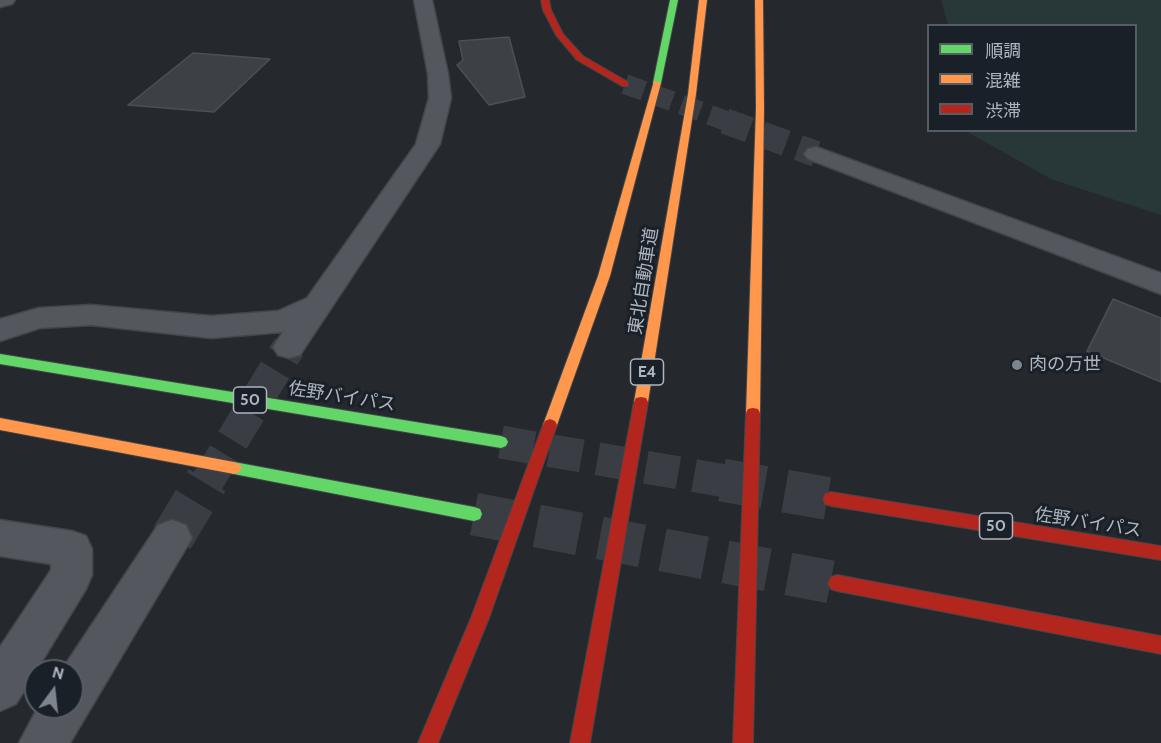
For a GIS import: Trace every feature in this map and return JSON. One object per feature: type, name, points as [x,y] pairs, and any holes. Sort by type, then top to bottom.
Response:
[{"type":"main road","points":[[545,0],[560,35],[580,58],[625,84]]},
{"type":"main road","points":[[429,743],[480,618],[604,276],[656,88],[674,0]]},
{"type":"main road","name":"東北自動車道","points":[[580,743],[662,286],[692,94],[703,0]]},
{"type":"main road","points":[[743,743],[757,290],[759,0]]},
{"type":"main road","name":"佐野バイパス","points":[[0,359],[501,442]]},
{"type":"main road","points":[[0,424],[474,514]]},
{"type":"main road","name":"佐野バイパス","points":[[831,499],[1161,553]]},
{"type":"main road","points":[[837,583],[1161,645]]},
{"type":"street","points":[[0,2],[6,0]]},
{"type":"street","points":[[289,347],[428,144],[440,98],[438,74],[423,0]]},
{"type":"street","points":[[816,154],[1161,284]]},
{"type":"street","points":[[0,330],[39,318],[91,315],[211,327],[283,321],[318,305]]},
{"type":"street","points":[[0,538],[72,549],[70,575],[0,688]]},
{"type":"street","points":[[84,677],[172,538]]},
{"type":"street","points":[[43,743],[58,719]]},
{"type":"shaded area","points":[[941,0],[1161,0],[1161,215],[1051,179],[968,132],[1137,132],[1137,24],[948,24]]},
{"type":"building","points":[[509,37],[525,97],[489,105],[457,65],[463,60],[459,41]]},
{"type":"building","points":[[193,53],[270,59],[214,112],[128,105]]},
{"type":"building","points":[[1113,299],[1161,318],[1161,382],[1087,351]]},
{"type":"tunnel","points":[[625,84],[729,122]]},
{"type":"tunnel","points":[[725,121],[816,154]]},
{"type":"tunnel","points":[[207,482],[289,347]]},
{"type":"tunnel","points":[[501,442],[731,482]]},
{"type":"tunnel","points":[[172,538],[207,480]]},
{"type":"tunnel","points":[[722,480],[831,499]]},
{"type":"tunnel","points":[[474,514],[837,583]]},
{"type":"traffic: fast","points":[[657,83],[674,0]]},
{"type":"traffic: fast","points":[[0,359],[501,442]]},
{"type":"traffic: fast","points":[[234,468],[474,514]]},
{"type":"traffic: slow","points":[[641,402],[692,94],[703,0]]},
{"type":"traffic: slow","points":[[753,413],[760,108],[759,0]]},
{"type":"traffic: slow","points":[[550,425],[604,276],[657,83]]},
{"type":"traffic: slow","points":[[0,424],[234,468]]},
{"type":"traffic: jam","points":[[545,0],[547,10],[560,35],[580,58],[625,84]]},
{"type":"traffic: jam","points":[[580,743],[641,402]]},
{"type":"traffic: jam","points":[[743,743],[753,413]]},
{"type":"traffic: jam","points":[[428,743],[480,618],[550,425]]},
{"type":"traffic: jam","points":[[831,499],[1161,553]]},
{"type":"traffic: jam","points":[[837,583],[1161,645]]},
{"type":"place","name":"肉の万世","points":[[1017,365]]}]
